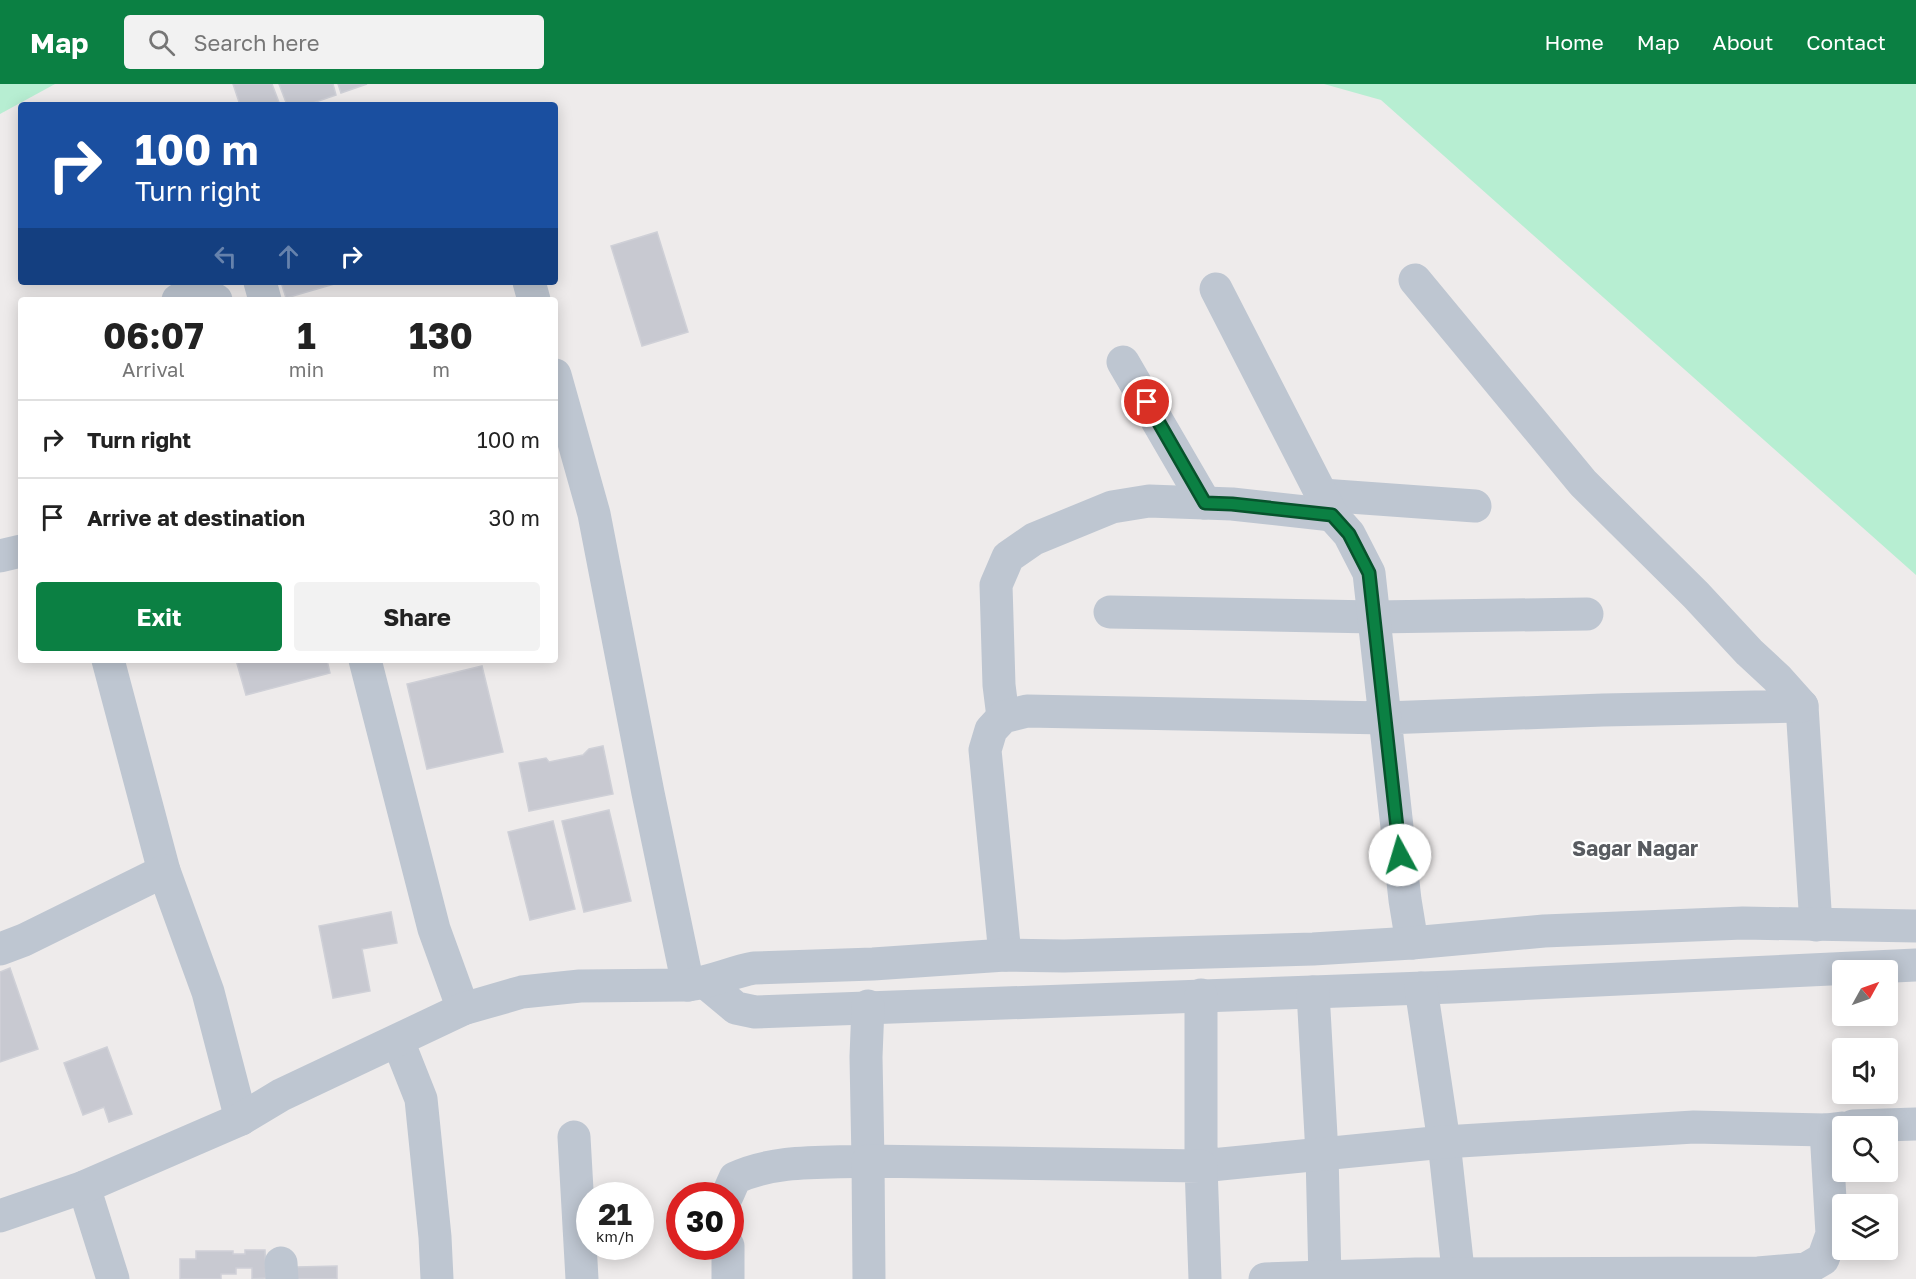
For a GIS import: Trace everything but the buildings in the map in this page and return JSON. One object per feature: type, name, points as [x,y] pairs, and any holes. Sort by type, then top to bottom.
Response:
[{"type":"street","points":[[1415,280],[1583,483],[1696,595],[1802,706],[1816,925]]},
{"type":"street","points":[[1216,289],[1327,505],[1349,534],[1369,573],[1405,900],[1412,943]]},
{"type":"street","points":[[1123,362],[1205,503]]},
{"type":"street","points":[[558,386],[594,514],[648,793],[697,984],[736,1008],[755,1012],[868,1006],[1313,992],[1916,965]]},
{"type":"street","points":[[1003,717],[999,686],[996,585],[1008,557],[1034,539],[1112,507],[1149,501],[1475,506]]},
{"type":"street","points":[[0,556],[18,552]]},
{"type":"street","points":[[1110,612],[1374,616],[1587,614]]},
{"type":"street","points":[[109,663],[164,871],[208,992],[241,1119]]},
{"type":"street","points":[[366,663],[434,929],[463,1009]]},
{"type":"street","points":[[1005,955],[986,750],[991,730],[1003,717],[1027,711],[1385,718],[1802,706]]},
{"type":"street","points":[[0,949],[24,940],[164,871]]},
{"type":"street","points":[[0,1216],[84,1187],[241,1119],[281,1095],[463,1009],[522,992],[580,986],[697,984],[740,970],[754,968],[873,964],[1005,955],[1064,956],[1313,949],[1544,931],[1743,923],[1916,926]]},
{"type":"street","points":[[1421,988],[1444,1142],[1459,1276]]},
{"type":"street","points":[[1313,992],[1322,1154],[1324,1278]]},
{"type":"street","points":[[1202,995],[1201,1166],[1205,1279]]},
{"type":"street","points":[[868,1006],[866,1057],[869,1279]]},
{"type":"street","points":[[398,1041],[421,1099],[437,1279]]},
{"type":"street","points":[[1898,1125],[1916,1124]]},
{"type":"street","points":[[733,1182],[735,1178],[754,1169],[868,1161],[1201,1166],[1444,1142],[1694,1127],[1832,1128]]},
{"type":"street","points":[[574,1137],[582,1279]]},
{"type":"street","points":[[1266,1279],[1758,1273],[1806,1269],[1822,1259],[1832,1234],[1836,1182]]},
{"type":"street","points":[[84,1187],[113,1279]]},
{"type":"street","points":[[728,1260],[728,1279]]},
{"type":"green space","points":[[0,84],[55,84],[18,102],[18,104],[0,114]]},
{"type":"green space","points":[[1324,84],[1916,84],[1916,575],[1381,100]]},
{"type":"district","name":"Sagar Nagar","points":[[1635,849]]},
{"type":"route","points":[[1147,402],[1205,503],[1332,515],[1349,534],[1369,573],[1400,855]]}]
